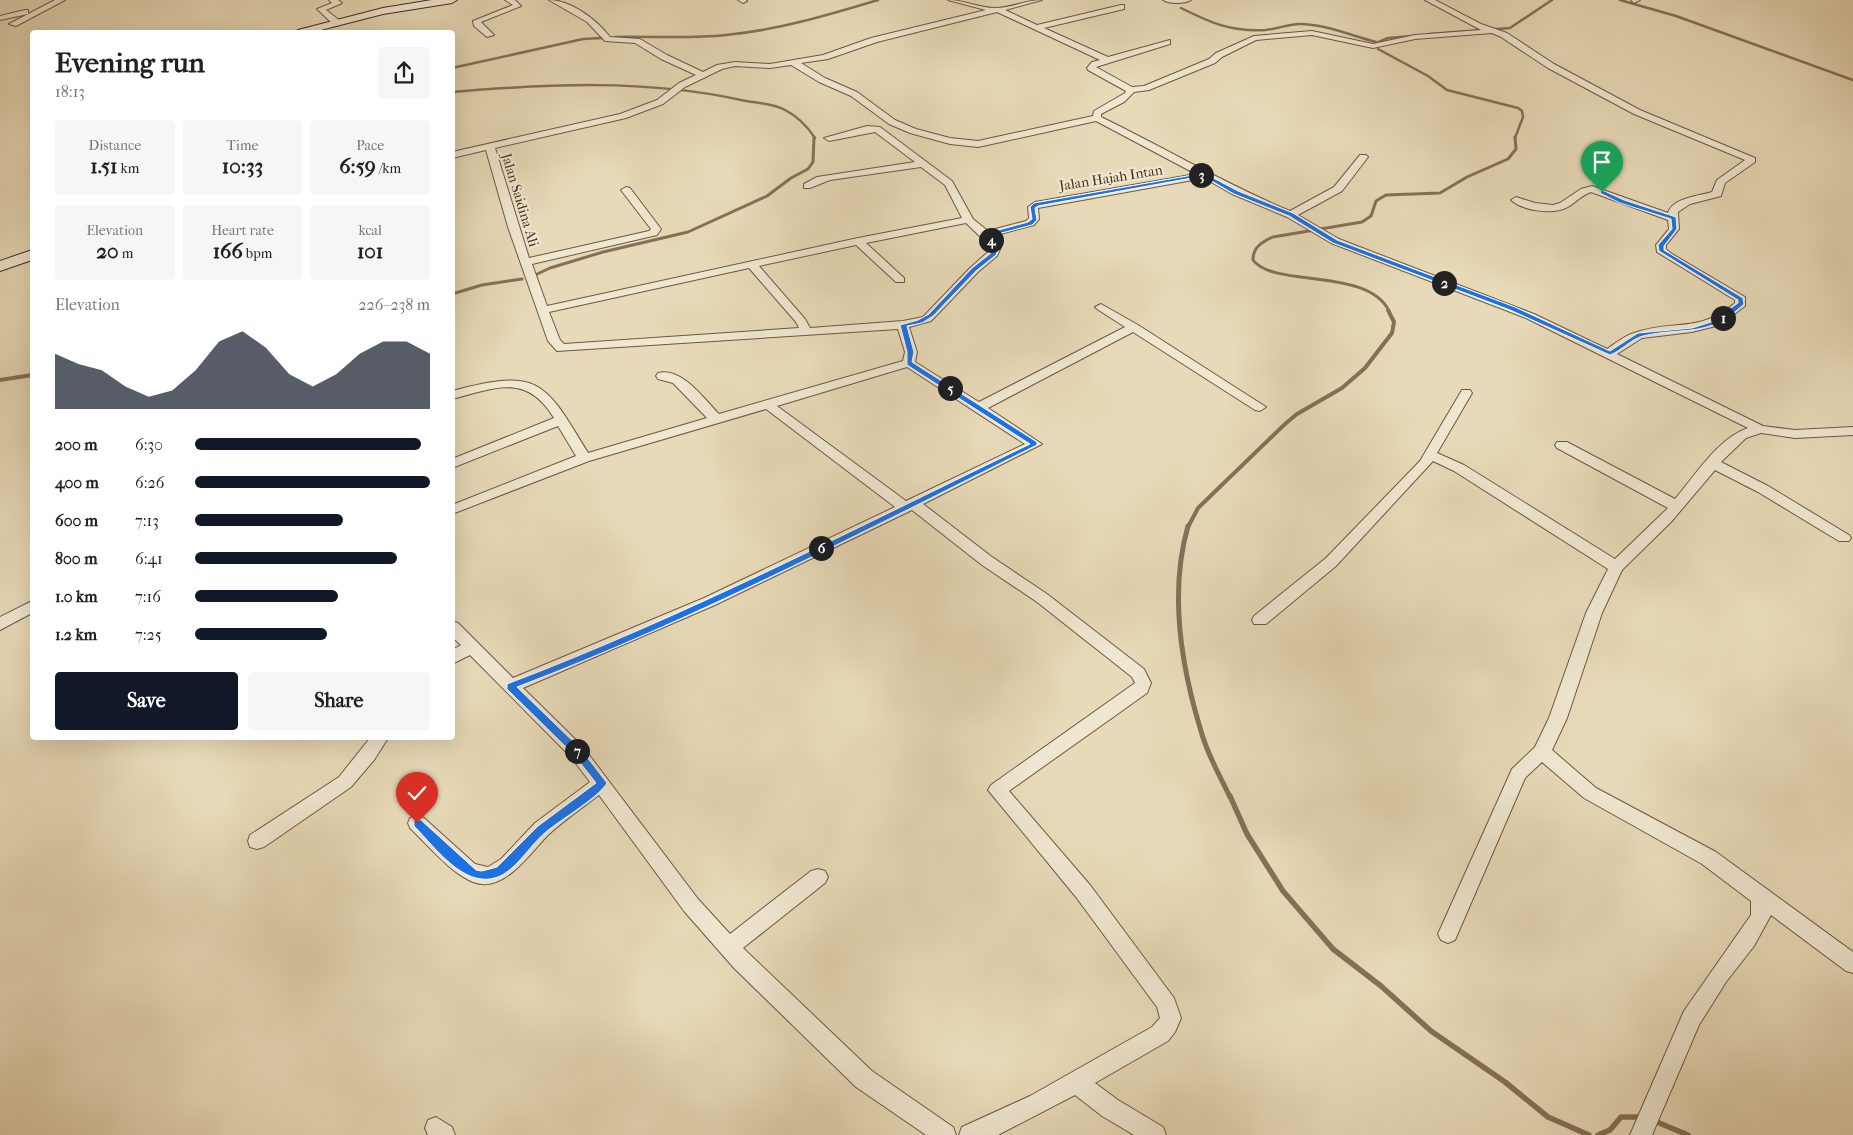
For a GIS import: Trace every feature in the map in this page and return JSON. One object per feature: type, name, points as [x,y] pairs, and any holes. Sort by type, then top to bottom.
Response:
[{"type":"street","points":[[13,24],[61,0]]},
{"type":"street","points":[[333,0],[338,3],[321,9],[336,22]]},
{"type":"street","points":[[309,30],[402,7],[452,0]]},
{"type":"street","points":[[490,34],[477,24],[477,21],[485,16],[517,6],[517,4],[509,0]]},
{"type":"street","points":[[553,0],[599,27],[608,39],[637,41],[664,57],[703,75]]},
{"type":"street","points":[[952,0],[996,10],[1039,27],[1107,60]]},
{"type":"street","points":[[455,153],[623,116],[660,102],[675,90],[703,75],[730,65],[770,66],[825,57],[874,40],[1038,0]]},
{"type":"street","points":[[1167,0],[1187,0]]},
{"type":"street","points":[[1429,0],[1486,29],[1504,35],[1551,66],[1637,112],[1752,160],[1720,182],[1717,194],[1686,202],[1673,211],[1674,229],[1661,245],[1661,250],[1741,299],[1741,304],[1713,324],[1693,330],[1640,334],[1610,353]]},
{"type":"street","points":[[1039,27],[1121,7]]},
{"type":"street","points":[[0,18],[34,12]]},
{"type":"street","points":[[1167,42],[1107,60],[1091,68],[1131,90],[1146,88],[1212,61],[1219,55],[1254,38],[1312,33],[1373,46],[1423,36],[1486,29]]},
{"type":"street","points":[[794,63],[822,80],[854,94],[892,122],[913,131],[950,141],[978,144],[1097,118],[1158,148],[1236,192],[1291,214],[1321,234],[1354,249],[1512,308],[1610,353],[1760,428],[1795,434],[1853,431]]},
{"type":"street","points":[[1097,118],[1097,113],[1126,97],[1131,90]]},
{"type":"street","points":[[752,265],[801,321],[806,332],[903,325],[927,319],[974,270],[994,254],[996,247],[986,235],[968,220],[958,197],[949,183],[877,129],[867,129],[829,138]]},
{"type":"street","name":"Jalan Saidina Ali","points":[[490,147],[525,262],[554,341],[561,348],[806,332]]},
{"type":"street","points":[[1291,214],[1338,189],[1363,157]]},
{"type":"street","points":[[807,186],[817,180],[830,177],[923,164]]},
{"type":"street","name":"Jalan Hajah Intan","points":[[986,235],[1030,223],[1034,220],[1032,207],[1044,202],[1152,186],[1204,175]]},
{"type":"street","points":[[1516,200],[1543,207],[1562,206],[1584,191],[1592,189],[1674,218]]},
{"type":"street","points":[[525,262],[654,233],[656,230],[626,190]]},
{"type":"street","points":[[543,310],[858,241],[968,220]]},
{"type":"street","points":[[858,241],[900,280]]},
{"type":"street","points":[[0,266],[30,256]]},
{"type":"street","points":[[1101,307],[1260,406]]},
{"type":"street","points":[[903,325],[911,352],[909,363]]},
{"type":"street","points":[[980,407],[1134,327]]},
{"type":"street","points":[[455,509],[584,458],[909,363],[1035,444],[811,554],[596,654],[510,686]]},
{"type":"street","points":[[662,376],[677,380],[716,419]]},
{"type":"street","points":[[456,394],[513,382],[525,383],[546,395],[584,458]]},
{"type":"street","points":[[1260,620],[1331,562],[1370,522],[1430,454],[1466,393]]},
{"type":"street","points":[[767,404],[1042,598],[1142,678],[1141,689],[997,790],[1083,891],[1164,1000],[1171,1013],[1169,1024],[1160,1034],[1076,1082],[1002,1122],[970,1135]]},
{"type":"street","points":[[1731,413],[1739,421],[1741,435]]},
{"type":"street","points":[[455,463],[561,420]]},
{"type":"street","points":[[1448,934],[1518,774],[1542,752],[1558,718],[1594,613],[1616,567],[1666,519],[1713,463],[1741,435],[1760,428]]},
{"type":"street","points":[[1562,445],[1676,506]]},
{"type":"street","points":[[1430,454],[1458,468],[1616,567]]},
{"type":"street","points":[[1713,463],[1763,489],[1844,538]]},
{"type":"street","points":[[0,624],[30,607]]},
{"type":"street","points":[[455,630],[577,752],[602,783],[690,905],[729,947],[864,1079],[945,1135]]},
{"type":"street","points":[[455,656],[471,647]]},
{"type":"street","points":[[257,841],[345,782],[368,755],[378,740]]},
{"type":"street","points":[[1542,752],[1590,794],[1709,858],[1853,964]]},
{"type":"street","points":[[417,823],[468,870],[482,876],[491,874],[508,865],[542,829],[602,783]]},
{"type":"street","points":[[729,947],[818,877]]},
{"type":"street","points":[[1642,1132],[1691,1018],[1719,975],[1747,940],[1761,917],[1761,896]]},
{"type":"street","points":[[1076,1082],[1110,1108],[1155,1135]]},
{"type":"waterway","points":[[615,37],[698,37],[745,33],[803,21],[878,0]]},
{"type":"waterway","points":[[1430,34],[1510,28],[1552,0]]},
{"type":"waterway","points":[[1620,0],[1676,16],[1853,80]]},
{"type":"waterway","points":[[1181,8],[1212,22],[1242,30],[1266,30],[1296,24],[1309,25],[1329,28],[1376,42]]},
{"type":"waterway","points":[[1374,44],[1388,38],[1414,36]]},
{"type":"waterway","points":[[455,67],[583,39],[602,38]]},
{"type":"waterway","points":[[1378,49],[1428,76],[1447,90],[1518,108],[1522,111],[1523,117],[1515,138]]},
{"type":"waterway","points":[[455,92],[561,85],[597,85],[633,86],[705,93],[780,108],[799,119],[815,138]]},
{"type":"waterway","points":[[533,276],[550,268],[603,252],[688,232],[767,196],[791,178],[808,169],[813,162],[814,137]]},
{"type":"waterway","points":[[1389,311],[1378,297],[1362,288],[1342,283],[1280,274],[1264,268],[1253,260],[1256,248],[1273,237],[1362,222],[1371,216],[1376,201],[1386,195],[1440,193],[1467,177],[1508,159],[1516,149],[1515,138]]},
{"type":"waterway","points":[[455,293],[482,285],[522,279]]},
{"type":"waterway","points":[[1188,527],[1198,508],[1285,424],[1297,414],[1342,388],[1365,368],[1392,333],[1394,322],[1388,310]]},
{"type":"waterway","points":[[0,380],[30,375]]},
{"type":"waterway","points":[[1188,526],[1182,551],[1179,577],[1178,603],[1183,655],[1194,706],[1204,740],[1230,797]]},
{"type":"waterway","points":[[1230,796],[1247,834],[1283,891],[1333,949],[1381,986],[1431,1031],[1505,1082],[1548,1117],[1589,1135]]},
{"type":"waterway","points":[[1598,1135],[1610,1130],[1621,1117],[1642,1117]]},
{"type":"waterway","points":[[1652,1120],[1688,1135]]},
{"type":"route","points":[[417,823],[463,867],[473,874],[482,876],[500,870],[508,865],[542,829],[602,783],[577,752],[510,686],[596,654],[811,554],[1035,444],[909,363],[911,352],[903,325],[927,319],[974,270],[994,254],[996,247],[994,242],[986,235],[1030,223],[1034,220],[1032,207],[1036,204],[1162,184],[1204,175],[1236,192],[1291,214],[1335,241],[1512,308],[1610,353],[1640,334],[1693,330],[1713,324],[1726,317],[1741,304],[1741,299],[1698,275],[1661,250],[1661,245],[1674,229],[1674,218],[1659,215],[1622,202],[1602,192]]}]
